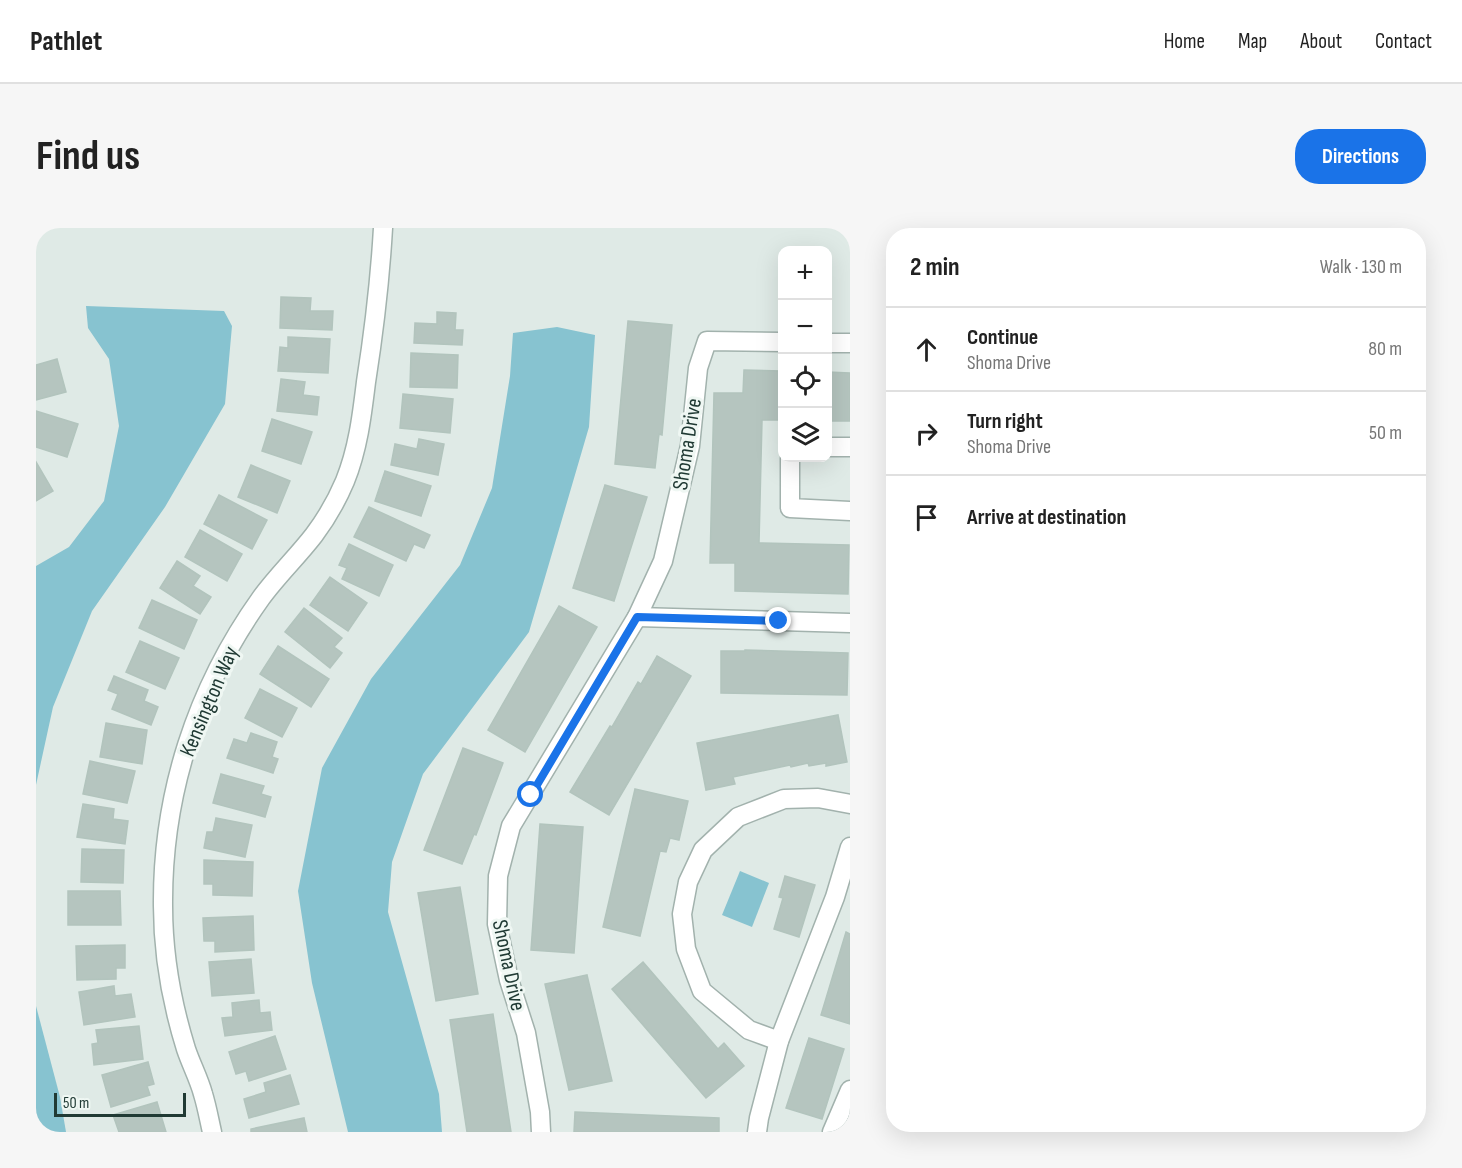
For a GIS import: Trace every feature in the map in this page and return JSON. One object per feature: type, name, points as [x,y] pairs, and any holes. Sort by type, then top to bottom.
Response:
[{"type":"street","name":"Kensington Way","points":[[212,1132],[203,1093],[186,1048],[174,1002],[166,955],[163,908],[164,860],[169,813],[194,722],[235,636],[262,597],[313,536],[331,510],[345,481],[355,451],[361,420],[372,340],[383,228]]},
{"type":"street","name":"Shoma Drive","points":[[541,1132],[540,1112],[526,1033],[509,980],[497,924],[498,876],[511,826],[637,617],[663,561],[690,446],[698,368],[707,341],[778,342]]},
{"type":"street","points":[[832,343],[850,343]]},
{"type":"street","points":[[832,447],[850,447]]},
{"type":"street","points":[[790,462],[790,508],[850,511]]},
{"type":"street","points":[[637,617],[850,622]]},
{"type":"street","points":[[779,1041],[749,1030],[702,991],[686,949],[682,914],[688,882],[703,850],[738,817],[784,799],[818,798],[850,804]]},
{"type":"street","points":[[758,1132],[759,1118],[779,1041],[842,900],[850,847]]},
{"type":"street","points":[[832,1132],[845,1112],[850,1090]]},
{"type":"water","points":[[86,306],[224,311],[232,326],[225,404],[165,507],[92,611],[53,707],[36,785],[36,566],[69,547],[104,501],[119,426],[109,359],[88,328]]},
{"type":"water","points":[[557,327],[595,335],[589,427],[529,632],[423,774],[392,862],[388,912],[439,1094],[442,1132],[348,1132],[312,983],[298,891],[322,768],[371,679],[460,565],[492,488],[510,376],[513,333]]},
{"type":"water","points":[[740,871],[769,883],[752,927],[722,915]]},
{"type":"water","points":[[36,1006],[60,1097],[66,1132],[36,1132]]},
{"type":"building","points":[[281,297],[311,298],[310,311],[333,311],[332,330],[280,328]]},
{"type":"building","points":[[437,312],[456,313],[455,330],[463,330],[462,345],[414,343],[415,323],[437,324]]},
{"type":"building","points":[[628,321],[672,325],[662,435],[659,434],[655,468],[615,464]]},
{"type":"building","points":[[288,337],[330,339],[328,373],[278,371],[280,347],[288,348]]},
{"type":"building","points":[[411,353],[458,355],[457,388],[410,387]]},
{"type":"building","points":[[57,359],[66,392],[36,400],[36,365]]},
{"type":"building","points":[[744,370],[778,371],[778,420],[762,420],[759,543],[849,545],[848,594],[735,591],[735,563],[710,563],[714,393],[743,393]]},
{"type":"building","points":[[832,372],[850,373],[850,421],[832,421]]},
{"type":"building","points":[[281,379],[305,382],[303,395],[319,397],[317,415],[277,411]]},
{"type":"building","points":[[403,394],[453,399],[450,433],[400,428]]},
{"type":"building","points":[[36,411],[78,424],[67,457],[36,447]]},
{"type":"building","points":[[272,419],[312,432],[301,464],[262,451]]},
{"type":"building","points":[[419,439],[444,444],[438,475],[391,465],[395,444],[417,449]]},
{"type":"building","points":[[36,462],[53,491],[36,501]]},
{"type":"building","points":[[251,465],[290,481],[277,513],[238,497]]},
{"type":"building","points":[[385,471],[431,486],[421,516],[375,501]]},
{"type":"building","points":[[605,485],[647,497],[614,601],[573,588]]},
{"type":"building","points":[[219,495],[267,520],[252,549],[204,524]]},
{"type":"building","points":[[369,507],[430,535],[424,548],[414,544],[406,561],[354,537]]},
{"type":"building","points":[[200,530],[242,554],[227,581],[185,557]]},
{"type":"building","points":[[349,544],[393,565],[379,596],[342,579],[347,568],[339,565]]},
{"type":"building","points":[[177,561],[200,576],[193,586],[211,597],[200,614],[160,588]]},
{"type":"building","points":[[330,577],[367,603],[348,631],[310,605]]},
{"type":"building","points":[[152,600],[197,620],[184,649],[139,628]]},
{"type":"building","points":[[559,606],[597,627],[525,752],[488,730]]},
{"type":"building","points":[[304,608],[342,638],[334,647],[342,653],[330,668],[285,632]]},
{"type":"building","points":[[140,641],[179,658],[165,689],[126,672]]},
{"type":"building","points":[[278,646],[329,679],[311,707],[260,674]]},
{"type":"building","points":[[721,651],[848,653],[847,695],[721,693]]},
{"type":"building","points":[[657,656],[691,676],[609,815],[570,792],[638,682],[641,684]]},
{"type":"building","points":[[114,676],[148,690],[144,701],[158,707],[151,725],[112,709],[118,694],[108,690]]},
{"type":"building","points":[[260,689],[297,708],[282,737],[245,718]]},
{"type":"building","points":[[838,715],[847,762],[826,766],[826,763],[809,766],[808,763],[791,767],[790,765],[733,777],[735,784],[706,790],[697,743]]},
{"type":"building","points":[[106,723],[147,730],[142,764],[100,757]]},
{"type":"building","points":[[251,733],[277,742],[272,757],[278,759],[273,773],[227,758],[234,739],[247,743]]},
{"type":"building","points":[[463,748],[503,763],[476,835],[474,834],[462,864],[424,850]]},
{"type":"building","points":[[90,761],[135,771],[127,803],[83,794]]},
{"type":"building","points":[[221,774],[264,786],[261,794],[271,797],[265,817],[213,803]]},
{"type":"building","points":[[635,789],[688,801],[679,840],[670,838],[666,852],[660,851],[640,936],[603,927]]},
{"type":"building","points":[[83,804],[114,809],[113,819],[128,821],[125,844],[77,837]]},
{"type":"building","points":[[216,818],[252,825],[245,857],[204,848],[207,832],[213,832]]},
{"type":"building","points":[[540,824],[583,827],[574,953],[531,950]]},
{"type":"building","points":[[82,849],[124,850],[123,883],[81,882]]},
{"type":"building","points":[[204,860],[253,862],[252,896],[213,895],[213,884],[204,884]]},
{"type":"building","points":[[785,876],[815,885],[799,937],[774,929],[783,898],[779,897]]},
{"type":"building","points":[[460,887],[478,994],[436,1001],[418,893]]},
{"type":"building","points":[[68,891],[120,891],[121,925],[68,925]]},
{"type":"building","points":[[253,916],[254,950],[215,952],[215,941],[204,941],[203,918]]},
{"type":"building","points":[[846,932],[850,934],[850,1024],[821,1015]]},
{"type":"building","points":[[125,945],[125,968],[116,968],[116,979],[77,980],[76,946]]},
{"type":"building","points":[[251,959],[254,993],[212,996],[209,962]]},
{"type":"building","points":[[643,962],[718,1049],[724,1043],[744,1066],[706,1098],[612,989]]},
{"type":"building","points":[[587,975],[612,1081],[569,1090],[545,984]]},
{"type":"building","points":[[114,986],[115,996],[131,994],[135,1017],[84,1025],[79,992]]},
{"type":"building","points":[[259,1000],[260,1013],[270,1012],[272,1030],[225,1036],[222,1018],[233,1017],[232,1003]]},
{"type":"building","points":[[493,1014],[511,1132],[467,1132],[450,1020]]},
{"type":"building","points":[[139,1026],[143,1059],[94,1065],[92,1044],[98,1043],[96,1030]]},
{"type":"building","points":[[275,1036],[286,1069],[249,1081],[246,1071],[236,1074],[229,1052]]},
{"type":"building","points":[[809,1038],[844,1049],[822,1119],[786,1108]]},
{"type":"building","points":[[148,1062],[154,1084],[147,1086],[150,1095],[111,1107],[102,1075]]},
{"type":"building","points":[[290,1075],[299,1104],[249,1118],[244,1099],[266,1092],[264,1083]]},
{"type":"building","points":[[157,1102],[166,1132],[119,1132],[113,1115]]},
{"type":"building","points":[[575,1112],[719,1118],[719,1132],[574,1132]]},
{"type":"building","points":[[304,1118],[307,1132],[251,1132],[251,1129]]},
{"type":"route","points":[[531,795],[637,617],[779,621]]}]
